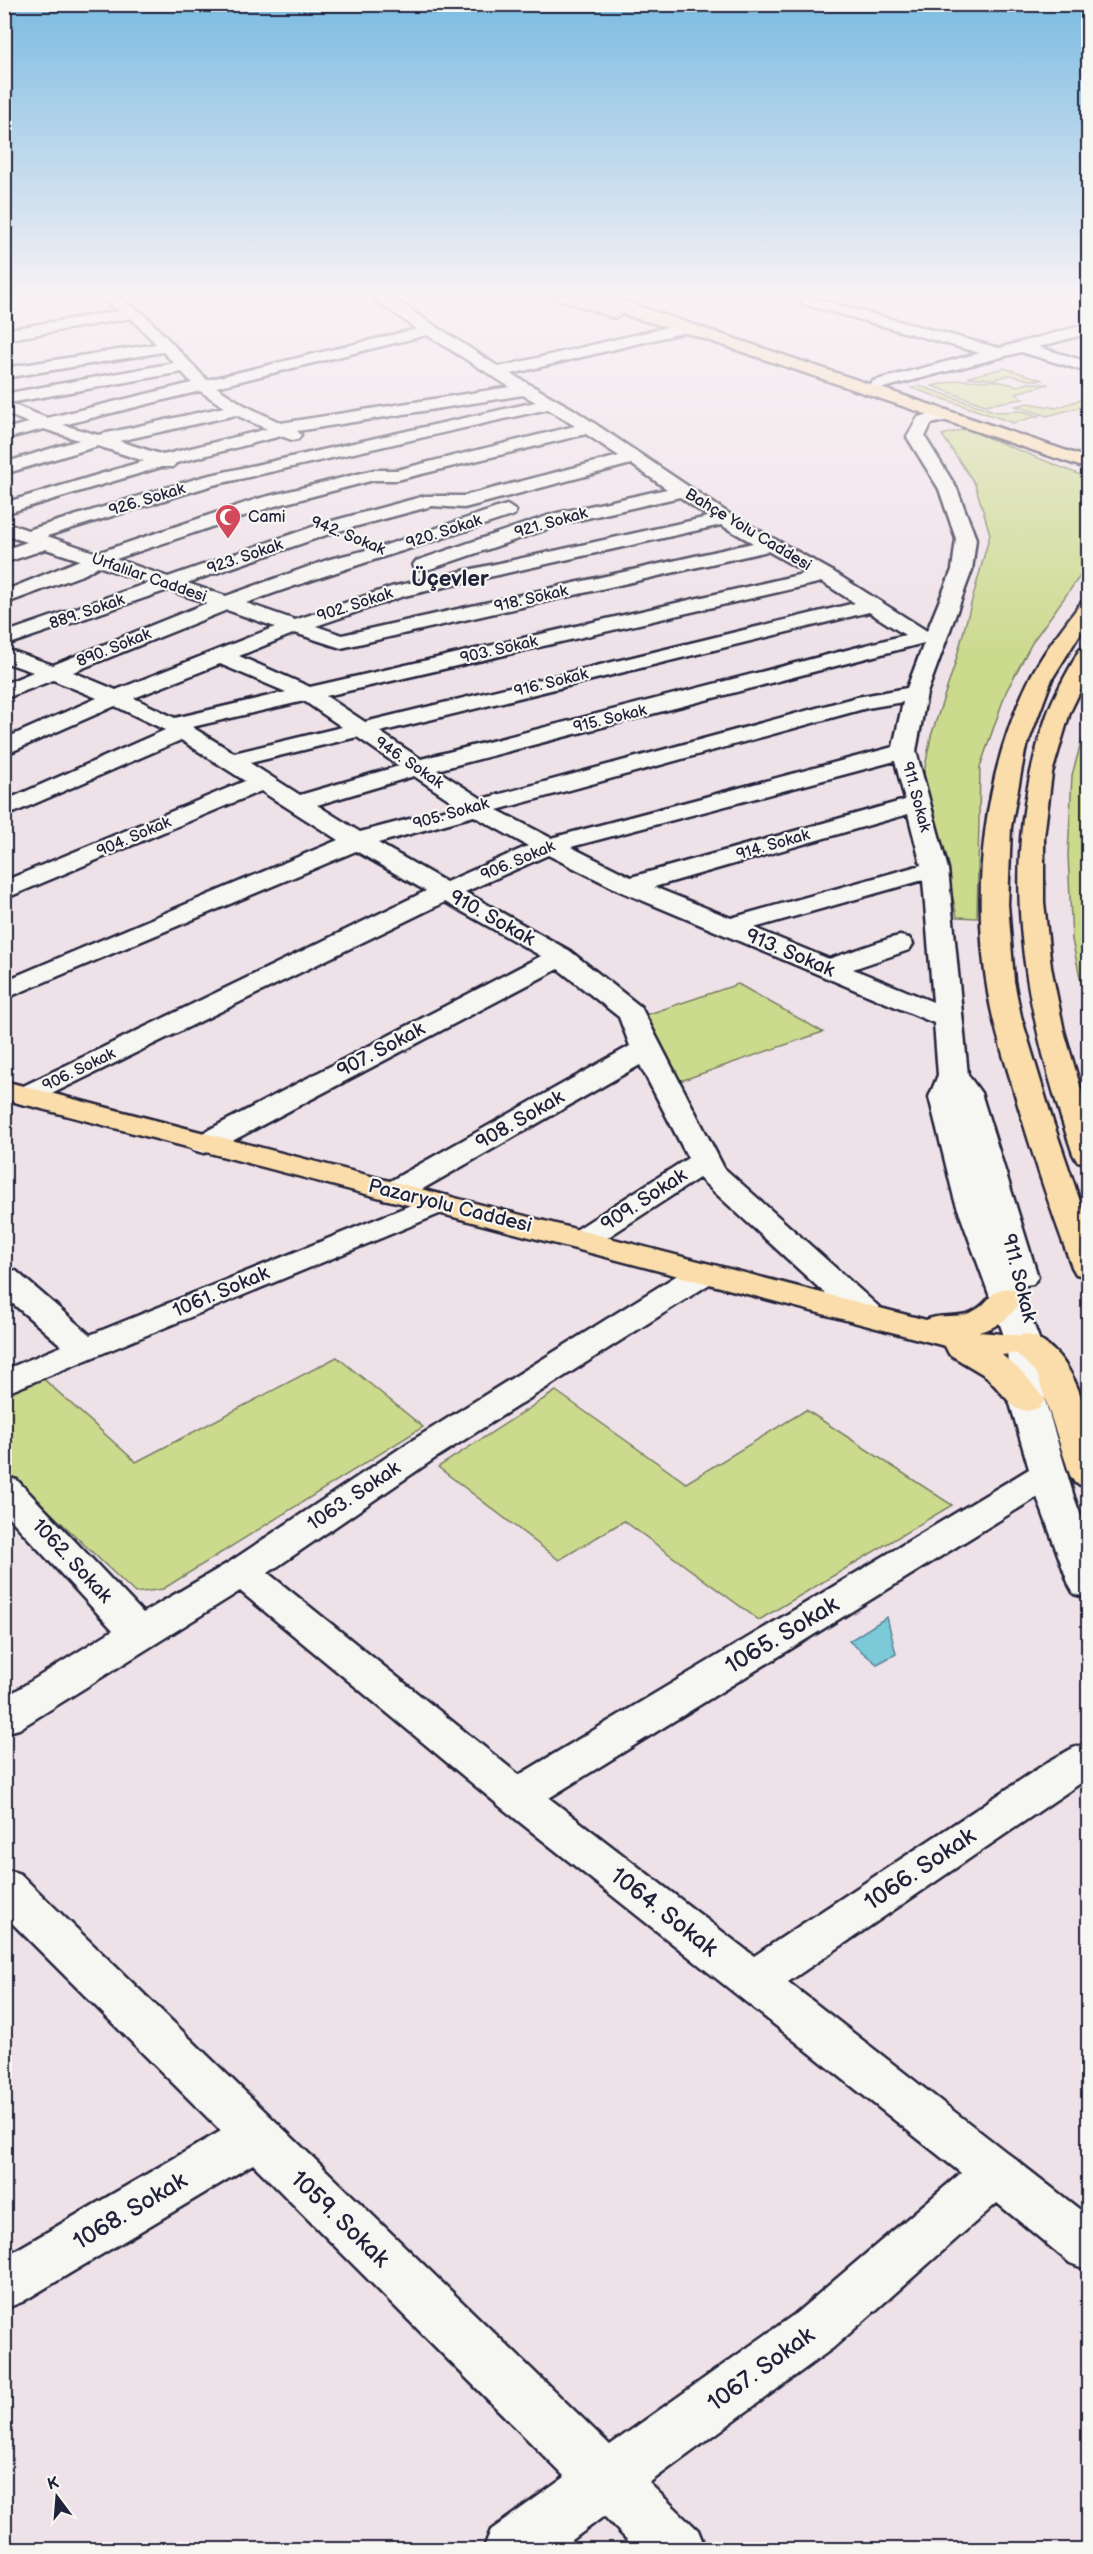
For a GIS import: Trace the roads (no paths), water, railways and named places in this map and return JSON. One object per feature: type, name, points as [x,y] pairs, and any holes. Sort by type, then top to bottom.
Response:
[{"type":"main road","points":[[948,415],[1089,464]]},
{"type":"main road","points":[[950,415],[974,417],[1080,451]]},
{"type":"main road","points":[[982,415],[1080,451]]},
{"type":"main road","points":[[1089,607],[1052,659],[1032,701],[1004,793],[994,861],[1001,983],[1012,1036],[1066,1210],[1089,1267]]},
{"type":"main road","points":[[1089,654],[1068,689],[1047,751],[1036,799],[1029,867],[1032,916],[1043,1000],[1089,1154]]},
{"type":"main road","name":"Pazaryolu Caddesi","points":[[15,1093],[204,1144],[881,1317]]},
{"type":"main road","points":[[881,1317],[928,1326],[978,1322],[996,1314],[1007,1297]]},
{"type":"main road","points":[[881,1317],[967,1341],[996,1346],[1024,1344],[1053,1370],[1089,1475]]},
{"type":"main road","points":[[881,1317],[981,1355],[1008,1374],[1027,1400]]},
{"type":"street","name":"942. Sokak","points":[[25,415],[162,461],[455,579]]},
{"type":"street","points":[[4,434],[79,415]]},
{"type":"street","points":[[4,468],[99,440],[210,415]]},
{"type":"street","points":[[252,415],[281,428],[327,455],[374,475]]},
{"type":"street","points":[[4,509],[162,461],[277,432],[281,428],[362,415]]},
{"type":"street","name":"926. Sokak","points":[[4,557],[36,539],[208,481],[500,415]]},
{"type":"street","name":"Bahçe Yolu Caddesi","points":[[568,415],[724,519],[825,575],[930,638]]},
{"type":"street","points":[[918,432],[924,421],[946,415]]},
{"type":"street","points":[[918,432],[969,422]]},
{"type":"street","points":[[4,598],[78,570],[95,560],[264,503],[374,475],[397,475],[589,428]]},
{"type":"street","name":"911. Sokak","points":[[918,432],[917,443],[948,489],[963,525],[966,539],[962,570],[930,638],[904,751],[935,869],[953,1075],[944,1097],[970,1198],[1024,1344]]},
{"type":"street","points":[[527,443],[595,469]]},
{"type":"street","name":"923. Sokak","points":[[170,584],[328,528],[432,501],[464,502],[634,459]]},
{"type":"street","points":[[553,479],[618,505]]},
{"type":"street","name":"921. Sokak","points":[[423,565],[560,518],[683,491]]},
{"type":"street","points":[[495,493],[560,518]]},
{"type":"street","name":"920. Sokak","points":[[224,604],[337,563],[530,506]]},
{"type":"street","name":"902. Sokak","points":[[4,748],[115,698],[294,626],[398,591],[724,519]]},
{"type":"street","name":"Urfalılar Caddesi","points":[[4,528],[294,626]]},
{"type":"street","name":"918. Sokak","points":[[294,626],[340,642],[770,545]]},
{"type":"street","points":[[337,563],[398,591]]},
{"type":"street","name":"903. Sokak","points":[[4,810],[178,728],[308,694],[825,575]]},
{"type":"street","name":"889. Sokak","points":[[4,640],[170,584]]},
{"type":"street","name":"890. Sokak","points":[[4,692],[224,604]]},
{"type":"street","name":"916. Sokak","points":[[231,761],[872,605]]},
{"type":"street","name":"915. Sokak","points":[[298,803],[416,768],[930,638]]},
{"type":"street","name":"910. Sokak","points":[[4,654],[115,698],[178,728],[357,840],[560,957],[631,1013],[646,1049],[711,1173],[881,1317]]},
{"type":"street","name":"946. Sokak","points":[[220,656],[308,694],[475,807],[548,846],[629,886],[729,927]]},
{"type":"street","name":"905. Sokak","points":[[4,992],[357,840],[866,702],[916,693]]},
{"type":"street","name":"906. Sokak","points":[[15,1093],[548,846],[904,751]]},
{"type":"street","name":"904. Sokak","points":[[4,891],[264,781]]},
{"type":"street","name":"914. Sokak","points":[[629,886],[918,804]]},
{"type":"street","name":"913. Sokak","points":[[729,927],[935,869]]},
{"type":"street","name":"913. Sokak","points":[[729,927],[949,1018]]},
{"type":"street","points":[[826,969],[900,944]]},
{"type":"street","name":"907. Sokak","points":[[204,1144],[560,957]]},
{"type":"street","name":"908. Sokak","points":[[394,1192],[646,1049]]},
{"type":"street","name":"911. Sokak","points":[[953,1075],[966,1093],[1029,1303],[1034,1325],[1031,1335],[1024,1344]]},
{"type":"street","name":"909. Sokak","points":[[582,1240],[705,1161]]},
{"type":"street","name":"1061. Sokak","points":[[4,1383],[438,1203]]},
{"type":"street","name":"1063. Sokak","points":[[4,1718],[139,1633],[242,1572],[421,1451],[704,1273]]},
{"type":"street","points":[[4,1278],[86,1349]]},
{"type":"street","points":[[1024,1344],[1027,1400],[1048,1474],[1089,1585]]},
{"type":"street","name":"1065. Sokak","points":[[516,1797],[1048,1474]]},
{"type":"street","name":"1062. Sokak","points":[[4,1490],[139,1633]]},
{"type":"street","name":"1064. Sokak","points":[[242,1572],[516,1797],[997,2172],[1089,2247]]},
{"type":"street","name":"1066. Sokak","points":[[753,1981],[1063,1773],[1089,1759]]},
{"type":"street","name":"1059. Sokak","points":[[4,1886],[678,2550]]},
{"type":"street","name":"1068. Sokak","points":[[4,2285],[256,2136]]},
{"type":"street","name":"1067. Sokak","points":[[512,2550],[814,2331],[997,2172]]},
{"type":"water","points":[[887,1617],[896,1654],[877,1664],[849,1641]]},
{"type":"place","name":"Cami","points":[[228,540]]},
{"type":"district","name":"Üçevler","points":[[450,579]]}]
